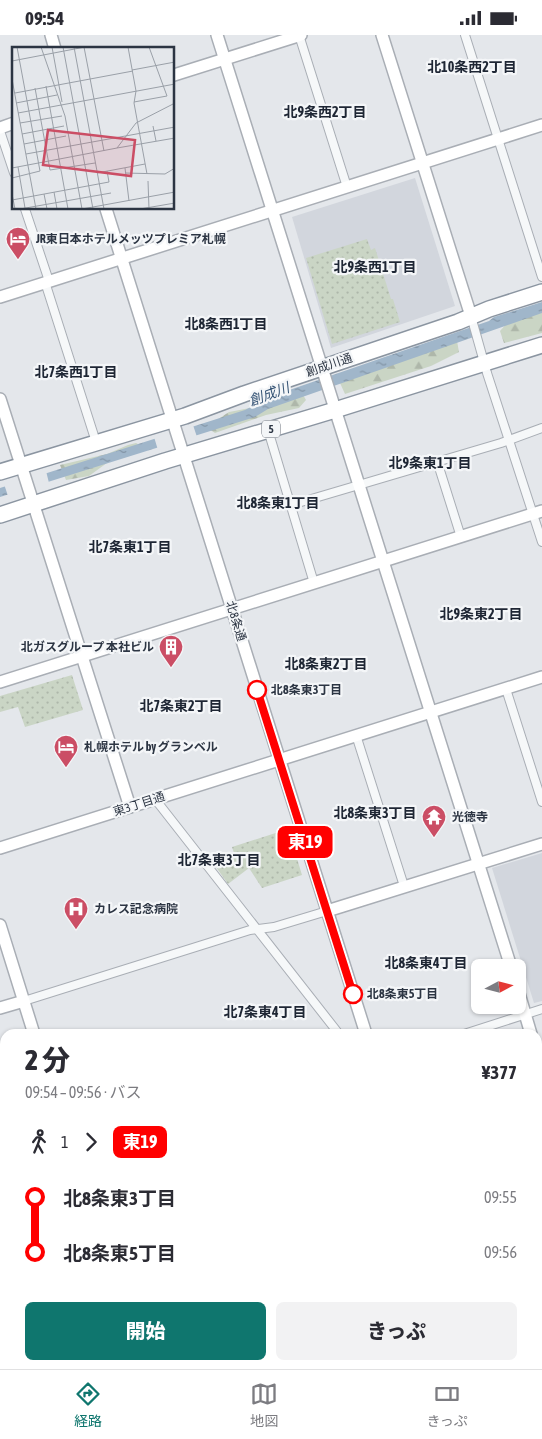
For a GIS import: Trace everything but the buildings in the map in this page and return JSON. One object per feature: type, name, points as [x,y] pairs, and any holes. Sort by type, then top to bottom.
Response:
[{"type":"highway","name":"創成川通","points":[[0,473],[23,471],[96,442],[174,425],[324,378],[472,322],[542,292]]},
{"type":"highway","name":"5","points":[[0,515],[31,498],[182,449],[268,430],[542,345]]},
{"type":"street","points":[[217,35],[508,959]]},
{"type":"street","points":[[175,75],[300,35],[347,187]]},
{"type":"street","points":[[382,35],[508,439],[537,513],[542,542]]},
{"type":"street","points":[[466,35],[542,277]]},
{"type":"street","points":[[0,297],[542,125]]},
{"type":"street","points":[[0,131],[12,167]]},
{"type":"street","points":[[26,210],[96,442]]},
{"type":"street","name":"北8条通","points":[[106,210],[364,1029]]},
{"type":"street","points":[[0,399],[130,807]]},
{"type":"street","points":[[291,505],[501,443],[542,428]]},
{"type":"street","points":[[268,430],[314,583]]},
{"type":"street","points":[[437,461],[461,537]]},
{"type":"street","points":[[0,682],[537,513]]},
{"type":"street","name":"東3丁目通","points":[[0,848],[542,677]]},
{"type":"street","points":[[506,689],[542,802]]},
{"type":"street","points":[[356,735],[404,886]]},
{"type":"street","points":[[155,799],[335,1029]]},
{"type":"street","points":[[0,1008],[250,930],[274,927],[542,844]]},
{"type":"street","points":[[0,925],[32,1029]]},
{"type":"street","points":[[480,1029],[542,1009]]},
{"type":"street","points":[[525,1015],[529,1029]]},
{"type":"shaded area","points":[[415,178],[455,306],[331,348],[292,217]]},
{"type":"shaded area","points":[[542,853],[542,1001],[534,1003],[526,977],[526,959],[520,959],[492,868]]},
{"type":"green space","points":[[367,239],[371,250],[375,248],[400,322],[332,344],[306,258]]},
{"type":"green space","points":[[542,306],[542,333],[504,343],[500,331],[515,314]]},
{"type":"green space","points":[[457,341],[459,352],[431,366],[345,394],[340,383],[364,366]]},
{"type":"green space","points":[[302,393],[306,400],[299,408],[266,415],[215,433],[206,427],[229,412]]},
{"type":"green space","points":[[136,443],[142,446],[111,460],[89,476],[66,480],[60,465],[107,454]]},
{"type":"green space","points":[[72,675],[83,710],[25,727],[18,707],[0,712],[0,696]]},
{"type":"green space","points":[[288,829],[302,875],[262,888],[249,868],[228,884],[216,867],[234,853],[232,847]]},
{"type":"water","points":[[542,302],[542,313],[268,409],[255,417],[0,497],[0,488],[245,410],[272,396],[489,321],[494,317]]},
{"type":"pier","points":[[193,425],[197,437],[158,450],[154,437]]},
{"type":"pier","points":[[46,471],[49,483],[8,496],[4,484]]},
{"type":"bus line","name":"東19","points":[[257,690],[353,994]]},
{"type":"place","name":"JR東日本ホテルメッツプレミア札幌","points":[[18,260]]},
{"type":"place","name":"北ガスグループ 本社ビル","points":[[171,668]]},
{"type":"place","name":"北8条東3丁目","points":[[257,690]]},
{"type":"place","name":"札幌ホテル by グランベル","points":[[66,768]]},
{"type":"place","name":"光徳寺","points":[[434,838]]},
{"type":"place","name":"カレス記念病院","points":[[76,930]]},
{"type":"place","name":"北8条東5丁目","points":[[353,994]]},
{"type":"district","name":"北10条西2丁目","points":[[472,67]]},
{"type":"district","name":"北9条西2丁目","points":[[325,112]]},
{"type":"district","name":"北9条西1丁目","points":[[375,267]]},
{"type":"district","name":"北8条西1丁目","points":[[226,324]]},
{"type":"district","name":"北7条西1丁目","points":[[76,372]]},
{"type":"district","name":"北9条東1丁目","points":[[430,463]]},
{"type":"district","name":"北8条東1丁目","points":[[278,503]]},
{"type":"district","name":"北7条東1丁目","points":[[130,547]]},
{"type":"district","name":"北9条東2丁目","points":[[481,614]]},
{"type":"district","name":"北8条東2丁目","points":[[326,664]]},
{"type":"district","name":"北7条東2丁目","points":[[181,706]]},
{"type":"district","name":"北8条東3丁目","points":[[375,813]]},
{"type":"district","name":"北7条東3丁目","points":[[219,860]]},
{"type":"district","name":"北8条東4丁目","points":[[426,963]]},
{"type":"district","name":"北7条東4丁目","points":[[265,1012]]},
{"type":"water label","name":"創成川","points":[[269,394]]}]
